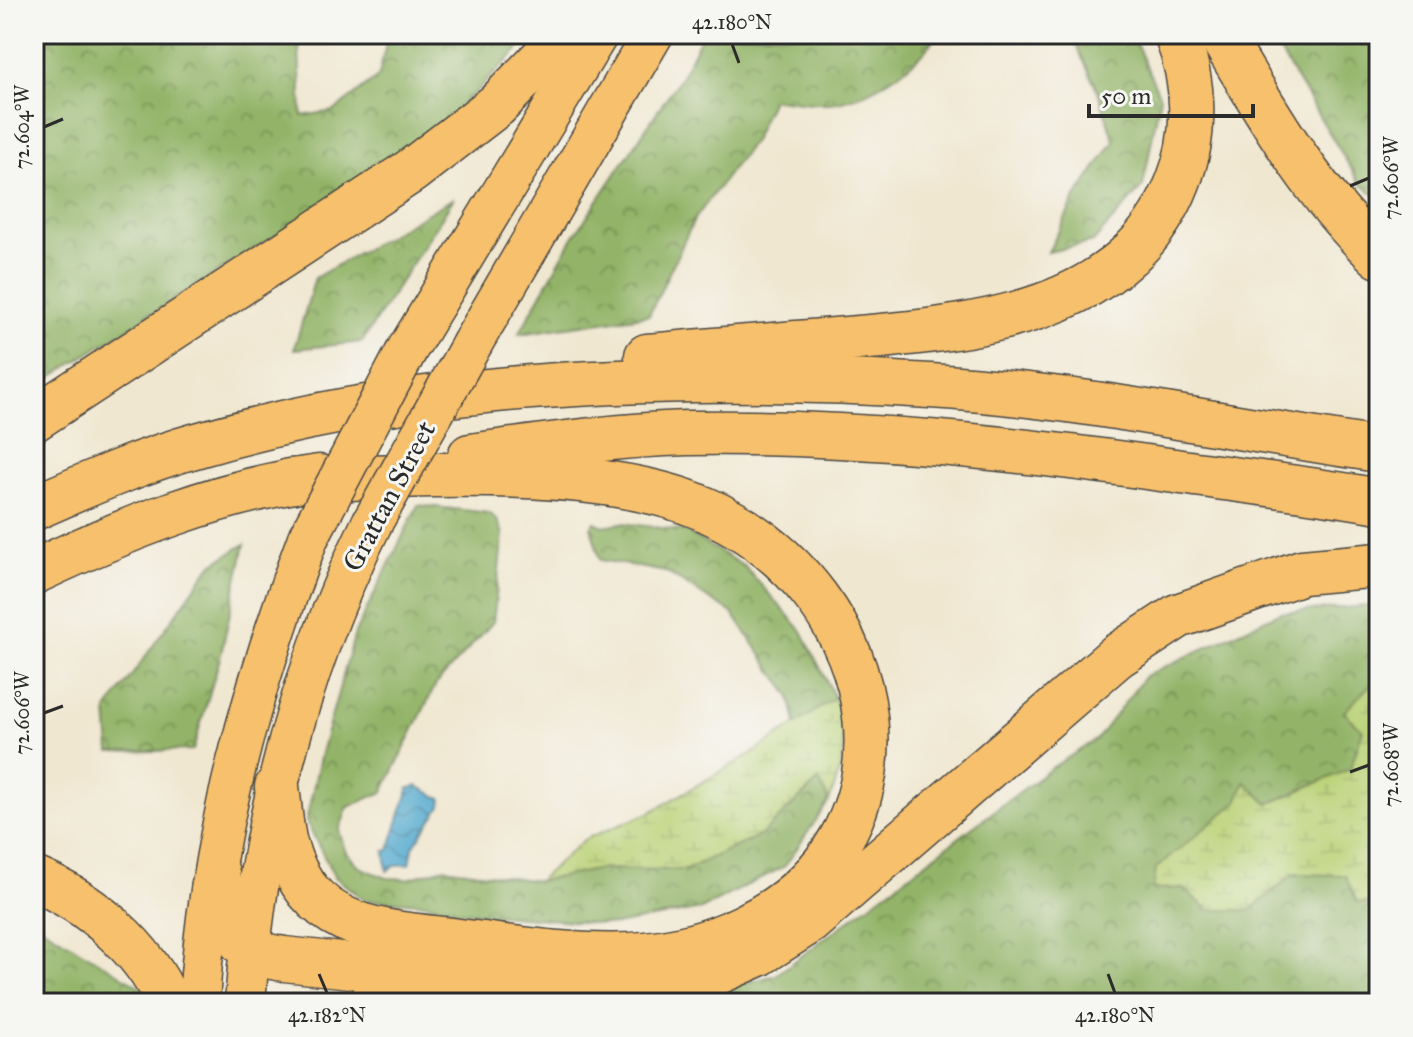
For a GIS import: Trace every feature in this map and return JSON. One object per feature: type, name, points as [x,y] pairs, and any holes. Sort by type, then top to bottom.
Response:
[{"type":"highway","points":[[34,419],[411,171],[497,105],[566,34]]},
{"type":"highway","points":[[34,508],[198,444],[555,363],[963,328],[1022,313],[1074,292],[1112,270],[1143,243],[1176,189],[1190,144],[1191,112],[1189,81],[1176,34]]},
{"type":"highway","points":[[1220,34],[1312,183],[1342,221],[1379,256]]},
{"type":"highway","points":[[326,414],[500,390],[583,384],[679,381],[931,386],[1177,416],[1379,450]]},
{"type":"highway","points":[[34,572],[172,513],[289,481],[579,441],[685,433],[788,434],[1079,457],[1379,501]]},
{"type":"highway","points":[[277,787],[285,845],[297,873],[310,895],[354,925],[550,952],[643,956],[685,948],[747,925],[814,875],[838,845],[858,802],[868,737],[864,697],[852,659],[819,597],[779,554],[745,530],[703,508],[646,490],[550,479],[398,475],[289,481]]},
{"type":"highway","points":[[217,873],[223,910],[250,949],[284,959],[591,989],[654,987],[716,973],[759,954],[809,922],[1117,656],[1178,616],[1302,572],[1379,565]]},
{"type":"highway","points":[[34,879],[78,903],[137,950],[154,974],[168,1003]]},
{"type":"highway","points":[[371,1003],[405,990],[436,985],[514,983]]},
{"type":"main road","name":"Grattan Street","points":[[199,1003],[224,815],[249,714],[308,538],[407,350],[598,34]]},
{"type":"main road","name":"Grattan Street","points":[[245,1003],[267,826],[298,700],[336,597],[372,523],[473,342],[653,34]]},
{"type":"green space","points":[[34,34],[303,34],[299,50],[302,116],[334,111],[379,76],[388,34],[528,34],[517,51],[428,139],[34,388]]},
{"type":"green space","points":[[703,34],[938,34],[905,69],[859,95],[829,103],[772,99],[753,141],[694,220],[649,315],[519,334],[572,239],[681,76]]},
{"type":"green space","points":[[1071,34],[1132,34],[1160,97],[1143,186],[1093,242],[1048,252],[1075,199],[1114,141],[1098,91]]},
{"type":"green space","points":[[1269,34],[1379,34],[1379,198],[1360,183]]},
{"type":"green space","points":[[454,198],[362,342],[294,349],[315,278]]},
{"type":"green space","points":[[418,505],[489,513],[497,520],[503,534],[493,622],[436,684],[383,792],[348,807],[339,830],[345,851],[359,867],[387,878],[408,879],[444,868],[538,881],[600,869],[685,870],[761,835],[820,780],[829,801],[785,866],[701,909],[615,925],[456,911],[426,903],[364,900],[334,876],[306,821],[321,753],[355,633]]},
{"type":"green space","points":[[595,522],[603,526],[622,523],[685,531],[745,567],[802,631],[835,698],[796,724],[790,696],[732,613],[666,572],[600,560],[591,527]]},
{"type":"green space","points":[[245,544],[221,654],[193,750],[110,752],[107,710],[211,565]]},
{"type":"green space","points":[[1379,605],[1379,676],[1344,712],[1363,730],[1350,769],[1268,804],[1245,782],[1237,802],[1157,868],[1153,889],[1183,888],[1209,910],[1250,910],[1293,874],[1346,875],[1357,902],[1379,904],[1379,1003],[659,1003],[776,975],[1053,767],[1097,739],[1145,676],[1279,613]]},
{"type":"green space","points":[[1379,676],[1379,904],[1357,902],[1345,875],[1293,874],[1250,910],[1209,910],[1183,888],[1153,889],[1156,868],[1237,802],[1245,782],[1268,804],[1350,769],[1363,730],[1344,712]]},
{"type":"green space","points":[[835,698],[842,750],[839,774],[829,801],[819,780],[761,835],[685,870],[600,869],[538,881],[585,839],[649,813],[756,751]]},
{"type":"green space","points":[[34,922],[142,988],[144,1003],[34,1003]]},
{"type":"water","points":[[417,786],[442,799],[441,806],[413,847],[410,864],[396,865],[387,871],[385,851],[389,850],[409,788]]}]
